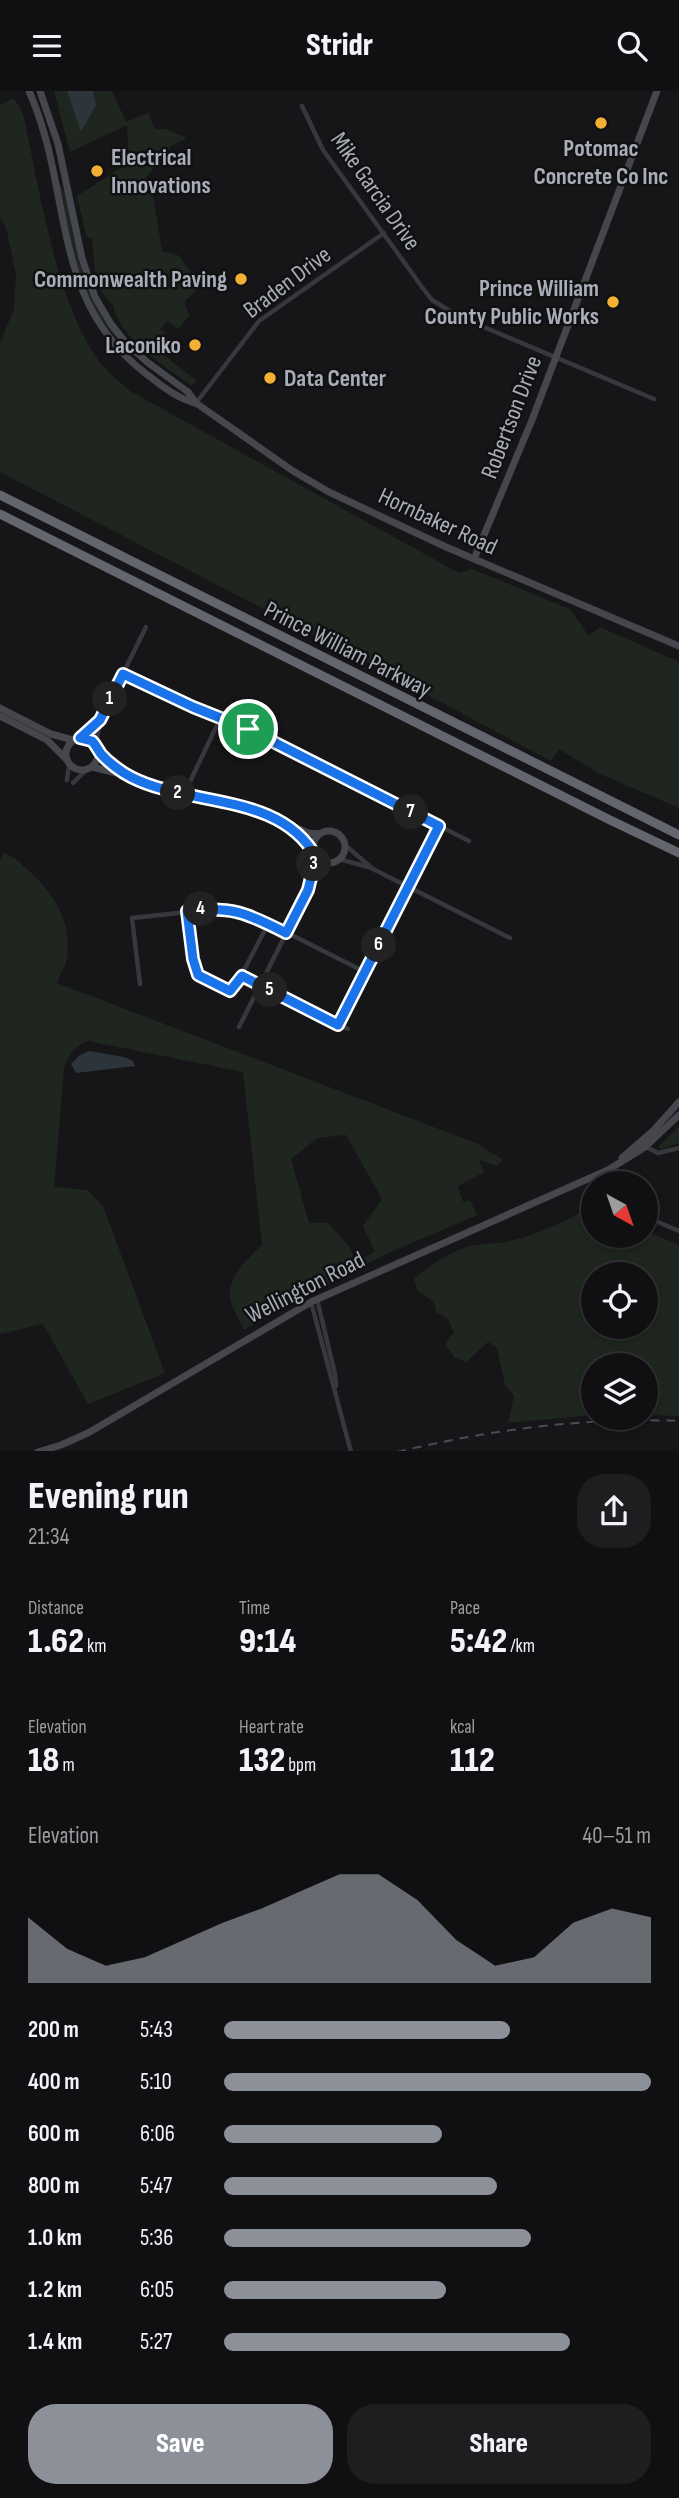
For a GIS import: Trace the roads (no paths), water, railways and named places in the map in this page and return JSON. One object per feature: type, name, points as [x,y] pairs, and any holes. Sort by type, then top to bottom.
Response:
[{"type":"highway","name":"Prince William Parkway","points":[[0,495],[679,835]]},
{"type":"highway","name":"Prince William Parkway","points":[[0,514],[598,815],[679,853]]},
{"type":"main road","name":"Hornbaker Road","points":[[29,91],[46,138],[70,251],[85,300],[106,335],[131,361],[183,400],[196,403]]},
{"type":"main road","name":"Hornbaker Road","points":[[40,91],[58,144],[83,265],[95,297],[111,324],[147,362],[188,392],[196,403],[308,481],[474,559],[679,646]]},
{"type":"main road","name":"Robertson Drive","points":[[474,559],[508,482],[657,91]]},
{"type":"main road","points":[[0,708],[51,734],[77,739],[88,738],[129,776]]},
{"type":"main road","points":[[0,716],[47,740],[78,770],[89,768],[129,776],[161,790],[250,809],[308,833],[319,834]]},
{"type":"main road","points":[[68,762],[66,749],[77,739]]},
{"type":"main road","points":[[89,768],[97,761],[97,748]]},
{"type":"main road","points":[[282,822],[307,843],[315,854],[320,860],[330,863],[339,859],[345,845],[336,832],[326,831],[313,841],[315,854]]},
{"type":"main road","name":"Wellington Road","points":[[643,1145],[679,1102]]},
{"type":"main road","name":"Wellington Road","points":[[604,1171],[643,1145],[679,1115]]},
{"type":"main road","name":"Wellington Road","points":[[38,1451],[61,1445],[88,1433],[314,1300],[581,1182]]},
{"type":"street","name":"Mike Garcia Drive","points":[[302,106],[323,150],[422,287],[443,309],[654,399]]},
{"type":"street","name":"Braden Drive","points":[[196,403],[259,321],[384,233]]},
{"type":"street","points":[[97,748],[100,720],[146,627]]},
{"type":"street","points":[[123,674],[221,717],[469,841]]},
{"type":"street","points":[[184,794],[221,717]]},
{"type":"street","points":[[77,739],[100,720]]},
{"type":"street","points":[[67,780],[68,762]]},
{"type":"street","points":[[73,783],[89,768]]},
{"type":"street","points":[[338,1025],[439,826]]},
{"type":"street","points":[[345,845],[373,869]]},
{"type":"street","points":[[308,890],[315,854]]},
{"type":"street","points":[[339,859],[373,869],[510,938]]},
{"type":"street","points":[[239,1027],[308,890],[330,863]]},
{"type":"street","points":[[140,984],[132,918],[225,908],[251,915],[365,972]]},
{"type":"street","points":[[187,911],[193,959],[198,975],[230,991],[242,976],[268,924]]},
{"type":"street","points":[[242,976],[348,1029]]},
{"type":"street","points":[[643,1145],[659,1153],[679,1148]]},
{"type":"street","points":[[658,1222],[679,1231]]},
{"type":"street","points":[[314,1300],[335,1374],[336,1390],[351,1451]]},
{"type":"railway","points":[[402,1451],[502,1431],[572,1423],[679,1421]]},
{"type":"place","name":"Potomac Concrete Co Inc","points":[[601,123]]},
{"type":"place","name":"Electrical Innovations","points":[[97,171]]},
{"type":"place","name":"Commonwealth Paving","points":[[241,279]]},
{"type":"place","name":"Prince William County Public Works","points":[[613,302]]},
{"type":"place","name":"Laconiko","points":[[195,345]]},
{"type":"place","name":"Data Center","points":[[270,378]]}]
